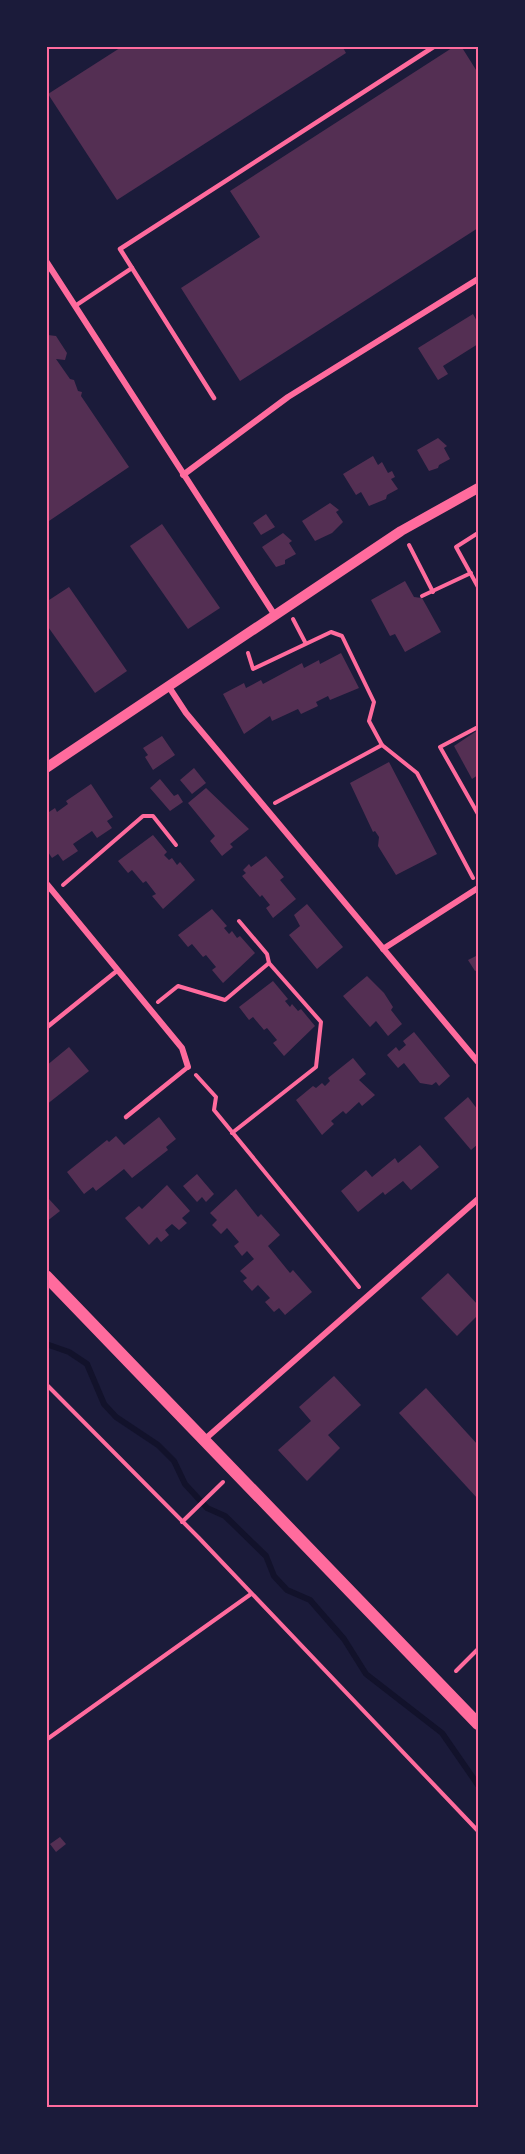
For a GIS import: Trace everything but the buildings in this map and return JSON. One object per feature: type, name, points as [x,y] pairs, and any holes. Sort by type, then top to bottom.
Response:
[{"type":"main road","points":[[46,1276],[478,1724]]},
{"type":"street","points":[[48,266],[274,614]]},
{"type":"street","points":[[183,475],[288,397],[478,279]]},
{"type":"street","points":[[46,768],[401,531],[478,488]]},
{"type":"street","points":[[169,687],[186,713],[478,1062]]},
{"type":"street","points":[[46,884],[183,1048],[189,1067]]},
{"type":"street","points":[[383,949],[478,888]]},
{"type":"street","points":[[204,1440],[478,1199]]},
{"type":"lane","points":[[214,398],[120,249],[435,46]]},
{"type":"lane","points":[[75,306],[132,268]]},
{"type":"lane","points":[[46,1028],[118,970]]},
{"type":"lane","points":[[126,1117],[189,1067]]},
{"type":"path","points":[[478,533],[456,547],[478,587]]},
{"type":"path","points":[[409,544],[433,592]]},
{"type":"path","points":[[422,596],[471,573]]},
{"type":"path","points":[[293,619],[305,642]]},
{"type":"path","points":[[248,653],[253,669],[305,642],[307,644],[331,632],[342,636],[374,702],[369,721],[382,745],[417,773],[478,888]]},
{"type":"path","points":[[478,727],[440,747],[478,813]]},
{"type":"path","points":[[266,810],[284,795],[382,745]]},
{"type":"path","points":[[54,893],[143,816],[153,816],[176,845]]},
{"type":"path","points":[[232,1132],[316,1067],[321,1022],[269,963],[267,954],[239,921]]},
{"type":"path","points":[[151,1008],[178,986],[225,1000],[269,963]]},
{"type":"path","points":[[189,1067],[216,1097],[214,1110],[368,1296]]},
{"type":"path","points":[[46,1384],[182,1522],[478,1832]]},
{"type":"path","points":[[182,1522],[223,1482]]},
{"type":"path","points":[[46,1740],[251,1594]]},
{"type":"path","points":[[456,1671],[478,1649]]},
{"type":"waterway","points":[[46,1344],[69,1352],[87,1364],[104,1404],[116,1417],[158,1445],[174,1461],[185,1484],[207,1508],[225,1516],[266,1556],[274,1576],[287,1590],[310,1600],[344,1639],[366,1674],[442,1733],[478,1785]]}]
